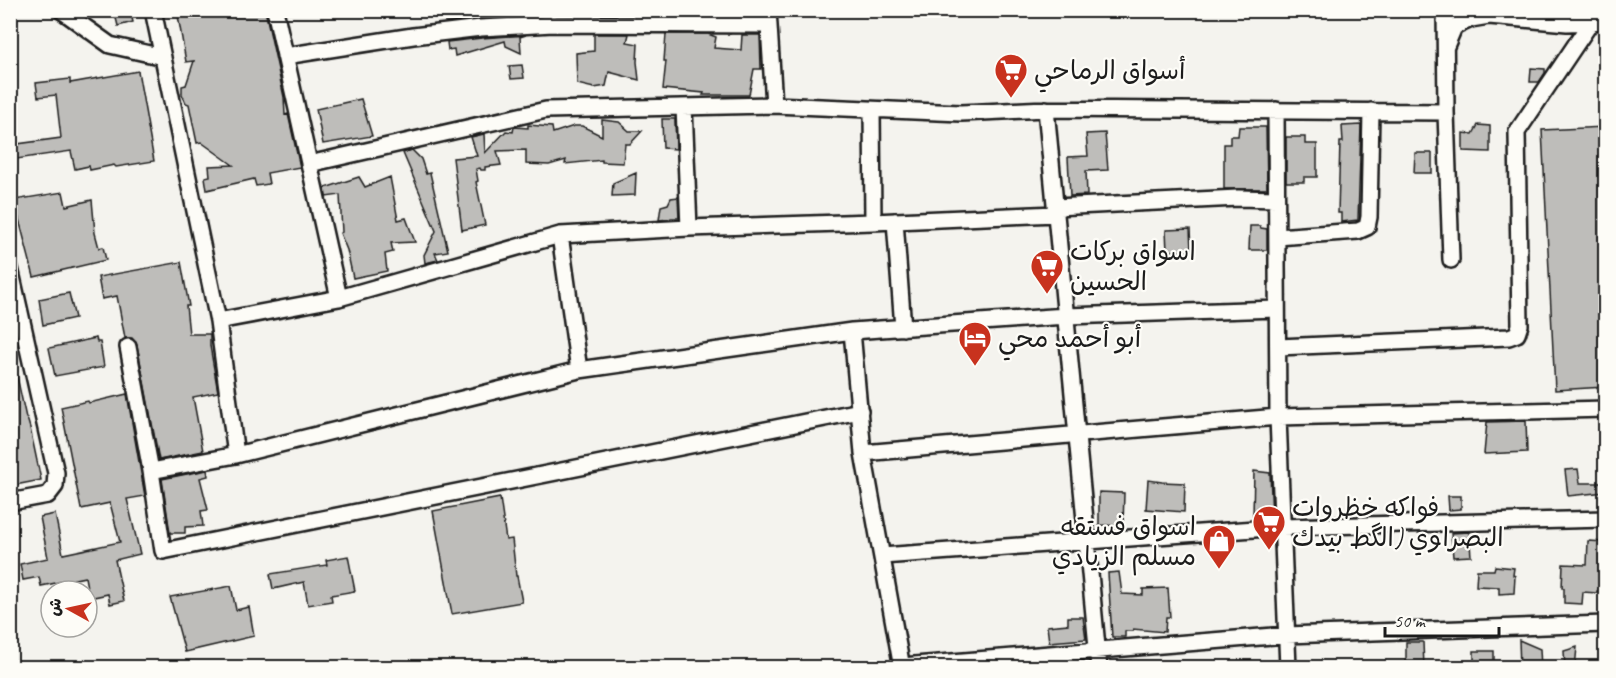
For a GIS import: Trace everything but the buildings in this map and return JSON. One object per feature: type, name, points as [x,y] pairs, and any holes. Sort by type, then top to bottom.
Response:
[{"type":"street","points":[[61,10],[110,45],[163,57]]},
{"type":"street","points":[[153,10],[218,321],[236,455]]},
{"type":"street","points":[[275,10],[339,298]]},
{"type":"street","points":[[1445,10],[1444,50],[1451,260]]},
{"type":"street","points":[[1444,50],[1454,27],[1471,19],[1507,14],[1567,23],[1598,21]]},
{"type":"street","points":[[285,56],[481,28],[768,18],[774,105]]},
{"type":"street","points":[[1278,347],[1509,337],[1517,334],[1520,325],[1517,132],[1598,21]]},
{"type":"street","points":[[309,164],[546,110],[774,105],[961,113],[1046,109],[1446,112]]},
{"type":"street","points":[[684,107],[689,228]]},
{"type":"street","points":[[1046,109],[1099,668]]},
{"type":"street","points":[[872,110],[873,222]]},
{"type":"street","points":[[1276,110],[1278,417],[1288,668]]},
{"type":"street","points":[[1277,237],[1358,231],[1367,227],[1371,111]]},
{"type":"street","points":[[218,321],[339,298],[560,235],[895,221],[1238,198],[1276,199]]},
{"type":"street","points":[[895,221],[903,328]]},
{"type":"street","points":[[560,235],[579,370]]},
{"type":"street","points":[[10,268],[56,473],[55,486],[48,495],[10,502]]},
{"type":"street","points":[[152,471],[236,455],[579,370],[852,331],[1066,316],[1277,309]]},
{"type":"street","points":[[852,331],[863,453],[902,667],[1286,635],[1605,624]]},
{"type":"street","points":[[128,347],[152,471],[163,551],[860,411]]},
{"type":"street","points":[[863,453],[1278,417],[1605,409]]},
{"type":"street","points":[[882,556],[1282,527],[1605,519]]},
{"type":"place","name":"أسواق الرماحي","points":[[1011,99]]},
{"type":"place","name":"اسواق بركات الحسين","points":[[1047,295]]},
{"type":"place","name":"أبو أحمد محي","points":[[975,367]]},
{"type":"place","name":"فواكه خظروات البصراوي (الگط بيدك","points":[[1269,551]]},
{"type":"place","name":"اسواق فستقه مسلم الزيادي","points":[[1219,570]]}]
